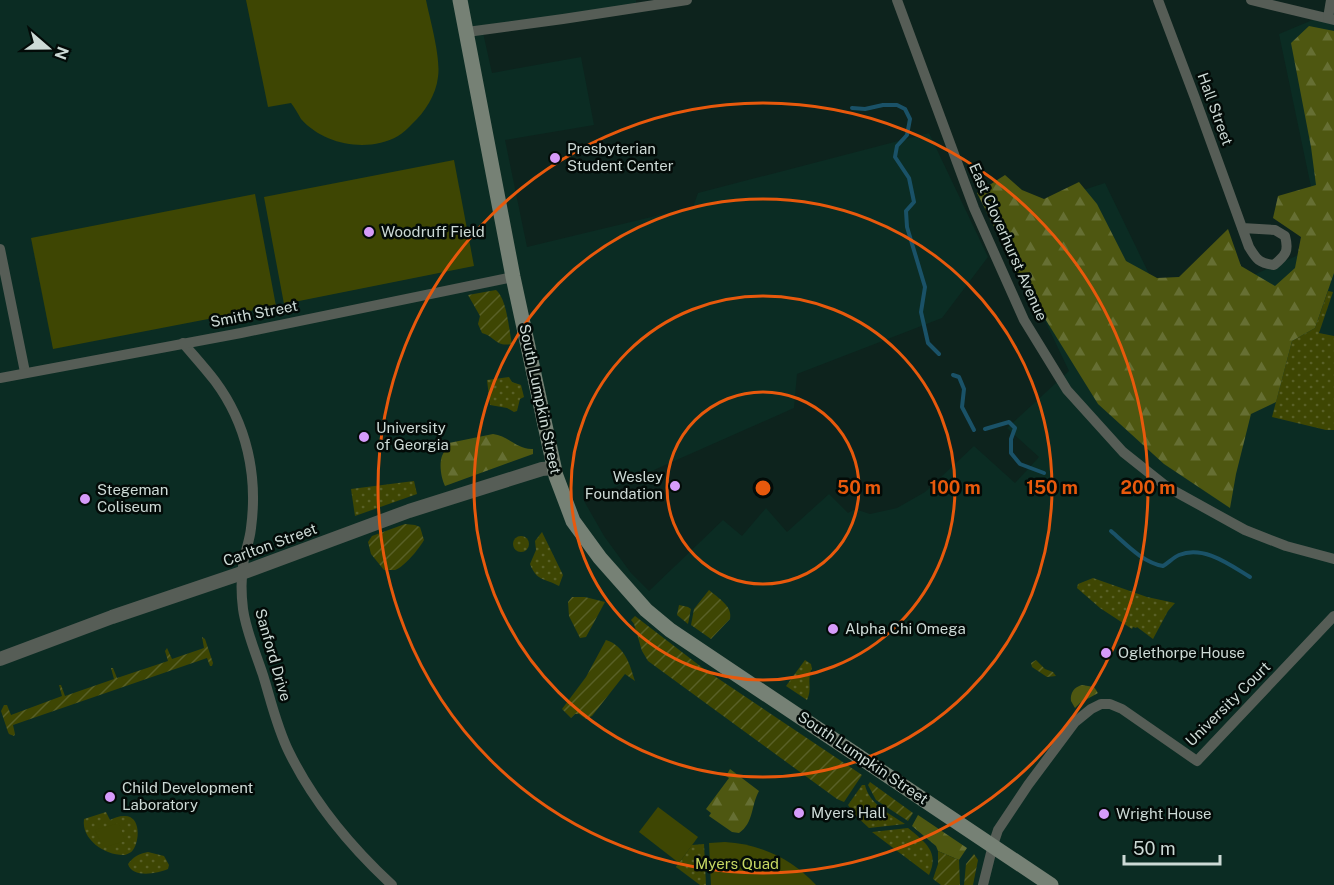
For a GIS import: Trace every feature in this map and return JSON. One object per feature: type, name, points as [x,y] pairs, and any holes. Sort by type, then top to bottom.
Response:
[{"type":"main road","name":"South Lumpkin Street","points":[[460,0],[468,32],[513,277],[554,468],[573,521],[600,558],[646,610],[670,630],[1052,885]]},
{"type":"street","points":[[468,32],[563,20],[687,0]]},
{"type":"street","name":"East Cloverhurst Avenue","points":[[897,0],[974,208],[1024,320],[1067,390],[1123,452],[1167,487],[1245,530],[1286,546],[1334,559]]},
{"type":"street","name":"Hall Street","points":[[1158,0],[1242,228]]},
{"type":"street","points":[[1251,0],[1331,19],[1331,0]]},
{"type":"street","points":[[0,249],[25,372]]},
{"type":"street","name":"Smith Street","points":[[0,378],[513,277]]},
{"type":"street","name":"Sanford Drive","points":[[183,343],[226,398],[247,446],[254,500],[242,573],[243,609],[279,730],[304,781],[323,809],[352,845],[392,885]]},
{"type":"street","name":"Carlton Street","points":[[0,659],[425,506],[542,469],[554,468]]},
{"type":"street","name":"University Court","points":[[993,845],[998,830],[1028,785],[1077,720],[1090,709],[1101,704],[1110,704],[1122,709],[1197,761],[1334,616]]},
{"type":"street","points":[[983,885],[993,845]]},
{"type":"shaded area","name":"University of Georgia","points":[[0,0],[636,0],[636,5],[482,28],[492,73],[581,57],[594,125],[505,140],[527,247],[693,207],[698,193],[929,133],[988,257],[942,318],[797,374],[794,408],[584,501],[604,536],[631,573],[649,591],[723,520],[742,536],[766,508],[787,532],[829,494],[848,513],[855,509],[870,514],[897,508],[925,492],[974,446],[1015,483],[1039,457],[1007,428],[1069,371],[996,218],[1105,183],[1168,313],[1323,244],[1279,34],[1334,11],[1334,885],[0,885]]},
{"type":"green space","points":[[246,0],[426,0],[439,69],[437,84],[429,103],[417,119],[398,136],[386,141],[360,145],[347,144],[322,135],[301,119],[291,103],[268,107]]},
{"type":"green space","points":[[1309,26],[1334,31],[1334,273],[1315,328],[1292,341],[1276,402],[1251,414],[1230,508],[1164,464],[1098,404],[1021,280],[977,193],[1005,175],[1022,190],[1044,199],[1079,182],[1097,204],[1126,261],[1157,278],[1179,277],[1228,229],[1241,266],[1275,286],[1295,268],[1301,237],[1273,218],[1278,196],[1316,185],[1291,43]]},
{"type":"green space","name":"Woodruff Field","points":[[454,160],[474,266],[284,304],[264,197]]},
{"type":"green space","points":[[255,194],[276,306],[53,349],[31,238]]},
{"type":"green space","points":[[496,290],[503,300],[512,344],[499,343],[482,333],[478,324],[480,316],[468,295]]},
{"type":"green space","points":[[1328,291],[1333,292],[1319,333],[1334,336],[1334,430],[1272,417],[1292,341],[1315,328]]},
{"type":"green space","points":[[509,377],[512,382],[521,385],[524,397],[520,399],[517,411],[514,412],[507,408],[490,405],[487,380]]},
{"type":"green space","points":[[493,434],[527,449],[533,449],[533,454],[445,486],[441,463],[449,443]]},
{"type":"green space","points":[[414,481],[417,494],[355,516],[351,489]]},
{"type":"green space","points":[[405,524],[420,527],[424,540],[403,565],[395,570],[384,570],[371,554],[368,542],[372,536]]},
{"type":"green space","points":[[542,532],[563,575],[559,586],[539,577],[530,564],[536,550],[535,541]]},
{"type":"green space","points":[[521,536],[529,544],[521,552],[513,544]]},
{"type":"green space","points":[[1093,578],[1147,597],[1175,603],[1168,611],[1153,639],[1137,627],[1132,629],[1100,608],[1077,588],[1078,584]]},
{"type":"green space","points":[[709,590],[724,603],[730,614],[730,619],[711,639],[691,625],[694,609]]},
{"type":"green space","points":[[572,597],[585,597],[605,602],[586,637],[580,638],[569,616],[568,602]]},
{"type":"green space","points":[[679,605],[691,609],[688,624],[677,615]]},
{"type":"green space","points":[[635,616],[704,669],[862,775],[844,802],[648,661],[631,620]]},
{"type":"green space","points":[[202,637],[205,639],[212,666],[207,658],[13,725],[14,736],[8,732],[1,711],[4,705],[7,705],[11,715],[62,696],[59,685],[65,696],[114,679],[111,668],[117,678],[168,661],[165,651],[167,648],[172,659],[204,648]]},
{"type":"green space","points":[[606,640],[622,651],[635,681],[625,674],[592,716],[586,719],[575,714],[571,718],[562,709],[586,677]]},
{"type":"green space","points":[[805,660],[811,664],[812,669],[807,700],[786,686]]},
{"type":"green space","points":[[1036,660],[1056,676],[1047,677],[1032,667],[1031,663]]},
{"type":"green space","points":[[1082,685],[1094,687],[1098,693],[1075,708],[1071,695]]},
{"type":"green space","points":[[730,769],[759,791],[750,819],[739,833],[732,832],[709,816],[711,813],[706,809],[729,778],[726,776]]},
{"type":"green space","points":[[870,782],[913,813],[908,821],[876,800],[868,785]]},
{"type":"green space","points":[[862,785],[865,785],[875,803],[905,824],[869,828],[848,805]]},
{"type":"green space","points":[[658,807],[698,837],[679,863],[639,832]]},
{"type":"green space","points":[[106,812],[110,820],[124,816],[134,820],[138,835],[130,853],[118,855],[103,850],[86,834],[84,819]]},
{"type":"green space","points":[[918,815],[967,848],[959,860],[938,851],[936,846],[912,826]]},
{"type":"green space","points":[[119,823],[125,841],[105,847],[95,830]]},
{"type":"green space","points":[[908,828],[925,843],[932,854],[932,867],[929,875],[872,832]]},
{"type":"green space","name":"Myers Quad","points":[[725,842],[751,846],[786,860],[816,885],[711,885],[709,843]]},
{"type":"green space","points":[[704,844],[706,885],[700,885],[676,867],[692,845]]},
{"type":"green space","points":[[938,851],[959,860],[960,885],[941,885],[933,879],[938,864]]},
{"type":"green space","points":[[148,852],[164,856],[169,865],[168,869],[145,874],[130,868],[128,864],[132,859]]},
{"type":"green space","points":[[974,854],[978,860],[973,885],[964,885],[966,864]]},
{"type":"waterway","points":[[852,108],[865,109],[897,105],[905,109],[910,119],[907,135],[897,146],[895,157],[909,178],[914,202],[906,211],[907,227],[925,287],[921,312],[928,343],[939,354]]},
{"type":"waterway","points":[[953,375],[959,377],[964,389],[962,407],[974,430]]},
{"type":"waterway","points":[[985,429],[1009,422],[1015,428],[1011,439],[1011,453],[1020,464],[1044,473]]},
{"type":"waterway","points":[[1111,531],[1135,552],[1155,564],[1163,566],[1179,555],[1188,553],[1207,554],[1250,577]]},
{"type":"place","name":"Presbyterian Student Center","points":[[555,158]]},
{"type":"place","name":"Woodruff Field","points":[[369,232]]},
{"type":"place","name":"University of Georgia","points":[[364,437]]},
{"type":"place","name":"Wesley Foundation","points":[[675,486]]},
{"type":"place","name":"Stegeman Coliseum","points":[[85,499]]},
{"type":"place","name":"Alpha Chi Omega","points":[[833,629]]},
{"type":"place","name":"Oglethorpe House","points":[[1106,653]]},
{"type":"place","name":"Child Development Laboratory","points":[[110,797]]},
{"type":"place","name":"Myers Hall","points":[[799,813]]},
{"type":"place","name":"Wright House","points":[[1104,814]]}]
